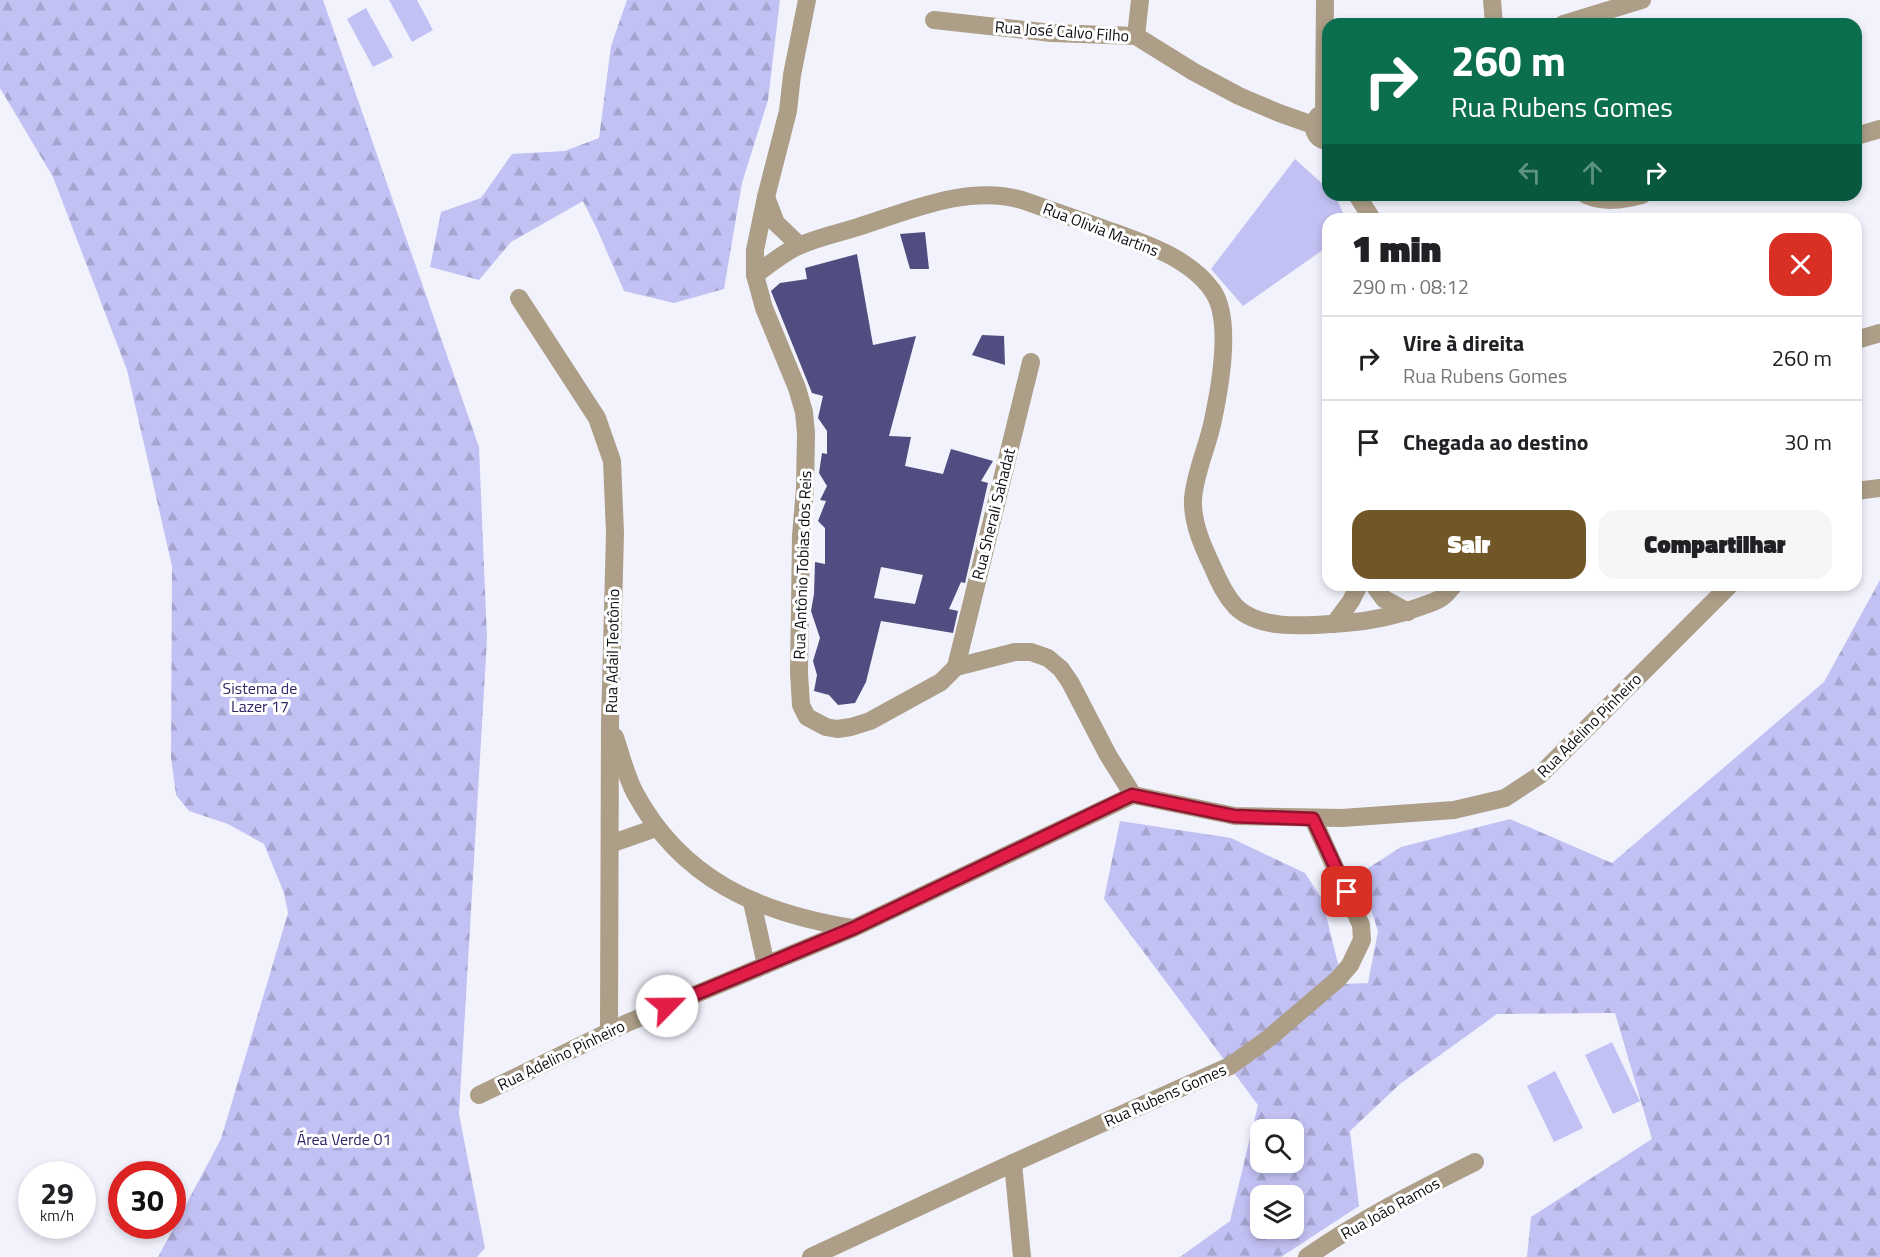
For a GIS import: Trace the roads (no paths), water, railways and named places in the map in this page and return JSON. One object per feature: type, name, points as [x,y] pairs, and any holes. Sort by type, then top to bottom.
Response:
[{"type":"street","name":"Rua Antônio Tobias dos Reis","points":[[807,0],[792,75],[789,111],[766,197],[755,250],[755,275],[764,308],[797,388],[804,412],[805,488],[800,556],[801,705],[807,717],[826,727],[837,729],[851,727],[870,721],[941,682],[956,666],[1015,652],[1031,652],[1048,658],[1061,669],[1132,795]]},
{"type":"street","points":[[1136,36],[1140,0]]},
{"type":"street","points":[[1325,0],[1325,18]]},
{"type":"street","points":[[1492,0],[1494,18]]},
{"type":"street","points":[[1583,18],[1642,0]]},
{"type":"street","name":"Rua José Calvo Filho","points":[[934,20],[1052,33],[1136,36],[1194,72],[1239,96],[1278,113],[1322,116]]},
{"type":"street","points":[[1322,116],[1316,135],[1322,140]]},
{"type":"street","points":[[1862,134],[1880,129]]},
{"type":"street","name":"Rua Olivia Martins","points":[[755,275],[800,245],[952,199],[983,195],[1004,195],[1138,240],[1191,269],[1213,291],[1221,309],[1223,325],[1221,368],[1213,420],[1193,500],[1198,535],[1223,590],[1237,608],[1256,620],[1278,624],[1368,622],[1408,612],[1441,598],[1448,591]]},
{"type":"street","points":[[766,197],[776,223],[800,245]]},
{"type":"street","name":"Rua Adail Teotônio","points":[[519,298],[597,418],[612,461],[615,533],[610,723],[609,1031]]},
{"type":"street","points":[[1862,338],[1880,333]]},
{"type":"street","name":"Rua Sherali Sahadat","points":[[956,666],[1031,362]]},
{"type":"street","points":[[1862,490],[1880,488]]},
{"type":"street","points":[[1334,624],[1356,591]]},
{"type":"street","points":[[1378,591],[1384,599],[1408,612]]},
{"type":"street","name":"Rua Adelino Pinheiro","points":[[479,1095],[609,1031],[854,928],[1132,795],[1234,816],[1313,819],[1454,810],[1505,798],[1540,775],[1724,591]]},
{"type":"street","points":[[610,723],[634,791],[656,828],[693,866],[752,902],[811,922],[854,928]]},
{"type":"street","name":"Rua Rubens Gomes","points":[[811,1257],[1230,1066],[1269,1038],[1338,978],[1350,965],[1362,940],[1361,925],[1313,819]]},
{"type":"street","points":[[610,844],[656,828]]},
{"type":"street","points":[[752,902],[766,965]]},
{"type":"street","name":"Rua João Ramos","points":[[1307,1257],[1411,1193],[1474,1162]]},
{"type":"street","points":[[1013,1163],[1022,1257]]},
{"type":"park label","name":"Sistema de Lazer 17","points":[[260,697]]},
{"type":"park label","name":"Área Verde 01","points":[[344,1139]]}]
